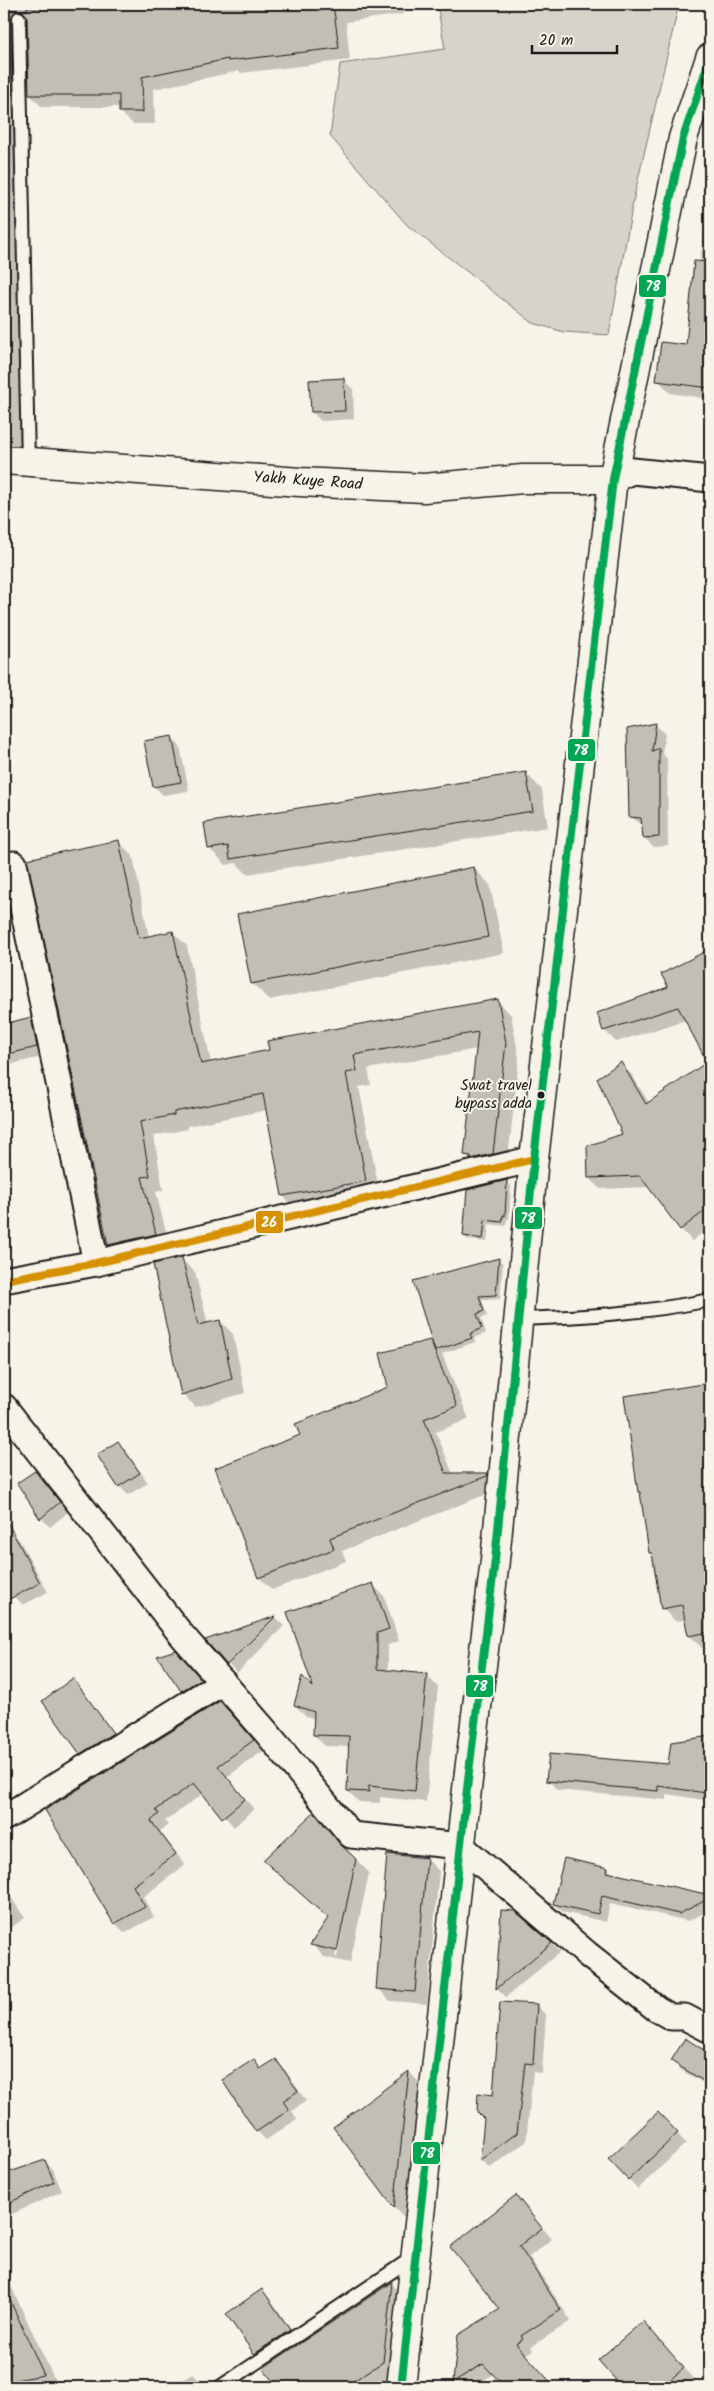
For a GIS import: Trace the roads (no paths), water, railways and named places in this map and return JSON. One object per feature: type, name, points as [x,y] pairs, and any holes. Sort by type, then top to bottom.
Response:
[{"type":"main road","points":[[401,2387],[460,1846],[495,1560],[534,1159],[613,479],[684,138],[710,58]]},
{"type":"main road","name":"Yakh Kuye Road","points":[[16,462],[424,488],[523,479],[613,479]]},
{"type":"street","points":[[613,479],[633,472],[710,479]]},
{"type":"street","points":[[14,864],[96,1263]]},
{"type":"street","points":[[4,1280],[96,1263],[534,1159]]},
{"type":"street","points":[[4,1407],[120,1558],[351,1835],[460,1846],[587,1954],[657,2010],[671,2016],[685,2018],[710,2030]]},
{"type":"street","points":[[4,1818],[222,1682]]},
{"type":"lane","points":[[16,462],[19,18]]},
{"type":"lane","points":[[517,1319],[598,1316],[668,1308],[710,1300]]},
{"type":"lane","points":[[220,2387],[415,2256]]},
{"type":"place","name":"Swat travel bypass adda","points":[[541,1095]]}]
